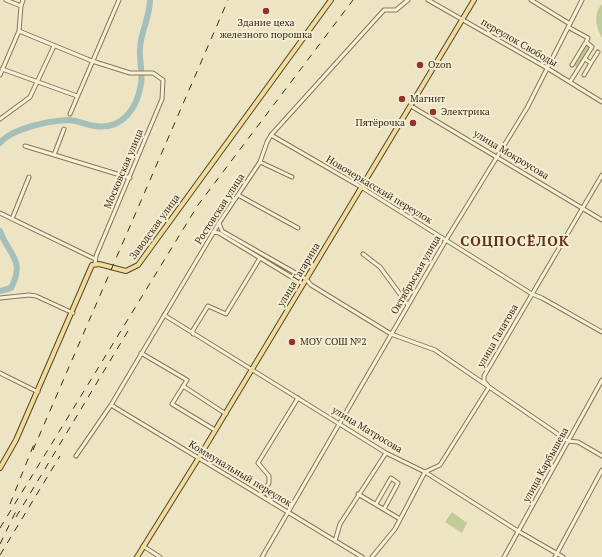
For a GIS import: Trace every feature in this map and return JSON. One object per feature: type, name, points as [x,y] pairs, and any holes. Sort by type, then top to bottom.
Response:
[{"type":"main road","name":"Заводская улица","points":[[95,262],[122,271],[132,270],[138,265],[330,0]]},
{"type":"main road","name":"улица Гагарина","points":[[137,557],[226,414],[474,0]]},
{"type":"main road","points":[[0,468],[12,448],[38,392],[91,268],[95,262]]},
{"type":"street","points":[[6,0],[21,6]]},
{"type":"street","points":[[0,75],[19,31],[21,6],[23,0]]},
{"type":"street","points":[[70,114],[118,0]]},
{"type":"street","name":"Ростовская улица","points":[[76,456],[111,405],[213,232],[260,162],[271,135],[384,10],[396,10],[408,0]]},
{"type":"street","name":"переулок Свободы","points":[[428,0],[547,68],[602,102]]},
{"type":"street","points":[[531,0],[588,38],[572,65]]},
{"type":"street","name":"Октябрьская улица","points":[[262,557],[446,240],[496,156],[527,108],[582,0]]},
{"type":"street","points":[[19,31],[92,61]]},
{"type":"street","points":[[570,82],[592,47],[586,42]]},
{"type":"street","points":[[0,119],[11,109],[26,102],[30,97],[54,46]]},
{"type":"street","points":[[584,75],[598,52]]},
{"type":"street","points":[[585,59],[591,63]]},
{"type":"street","name":"Московская улица","points":[[92,61],[130,73],[153,73],[162,80],[162,99],[95,262]]},
{"type":"street","points":[[2,69],[77,96]]},
{"type":"street","name":"улица Мокроусова","points":[[410,106],[602,220]]},
{"type":"street","points":[[54,155],[64,129]]},
{"type":"street","name":"Новочеркасский переулок","points":[[271,135],[361,187],[532,294],[542,298],[602,332]]},
{"type":"street","points":[[25,146],[130,178]]},
{"type":"street","points":[[260,162],[292,177]]},
{"type":"street","name":"улица Галатова","points":[[489,386],[484,381],[484,376],[602,175]]},
{"type":"street","points":[[12,219],[29,177]]},
{"type":"street","points":[[238,194],[298,228]]},
{"type":"street","points":[[0,213],[95,262]]},
{"type":"street","points":[[219,223],[222,231],[306,279],[311,285],[391,334],[435,350],[489,386],[505,400],[530,414],[568,441],[578,442],[602,456]]},
{"type":"street","points":[[213,232],[219,233],[303,284]]},
{"type":"street","points":[[363,254],[380,267],[408,305]]},
{"type":"street","points":[[193,334],[193,330],[208,306],[226,314],[260,258]]},
{"type":"street","points":[[0,298],[23,295],[36,296],[73,313]]},
{"type":"street","name":"улица Матросова","points":[[164,315],[386,453],[425,472],[556,555],[564,557]]},
{"type":"street","points":[[141,353],[187,380],[172,404],[215,430]]},
{"type":"street","points":[[0,373],[38,392]]},
{"type":"street","name":"улица Карбышева","points":[[504,557],[602,380]]},
{"type":"street","points":[[183,386],[226,414]]},
{"type":"street","points":[[372,557],[395,529],[425,472],[440,466],[489,386]]},
{"type":"street","points":[[272,503],[265,489],[269,483],[269,476],[258,464],[298,398]]},
{"type":"street","name":"Коммунальный переулок","points":[[111,405],[362,557]]},
{"type":"street","points":[[335,541],[340,524],[358,494],[386,453]]},
{"type":"street","points":[[556,555],[602,470]]},
{"type":"street","points":[[376,504],[391,478],[398,483],[384,509]]},
{"type":"street","points":[[358,494],[400,519]]},
{"type":"street","points":[[143,546],[160,557]]},
{"type":"green space","points":[[602,4],[602,38],[598,29],[596,16]]},
{"type":"green space","points":[[587,43],[591,47],[577,68],[573,65]]},
{"type":"green space","points":[[452,512],[467,523],[462,533],[445,522]]},
{"type":"waterway","points":[[0,143],[13,133],[31,126],[68,120],[95,126],[105,126],[113,125],[127,116],[136,102],[141,84],[142,75],[140,48],[149,12],[150,0]]},
{"type":"waterway","points":[[0,231],[14,258],[17,271],[11,288],[0,291]]},
{"type":"railway","points":[[33,450],[228,0]]},
{"type":"railway","points":[[0,528],[198,205],[353,0]]},
{"type":"railway","points":[[16,517],[128,331]]},
{"type":"railway","points":[[10,504],[34,444]]},
{"type":"railway","points":[[0,555],[60,456]]},
{"type":"railway","points":[[0,544],[16,511]]},
{"type":"place","name":"Здание цеха железного порошка","points":[[266,11]]},
{"type":"place","name":"Ozon","points":[[420,65]]},
{"type":"place","name":"Магнит","points":[[402,99]]},
{"type":"place","name":"Электрика","points":[[433,112]]},
{"type":"place","name":"Пятёрочка","points":[[413,123]]},
{"type":"place","name":"МОУ СОШ №2","points":[[292,342]]},
{"type":"district","name":"СОЦПОСЁЛОК","points":[[515,242]]}]
